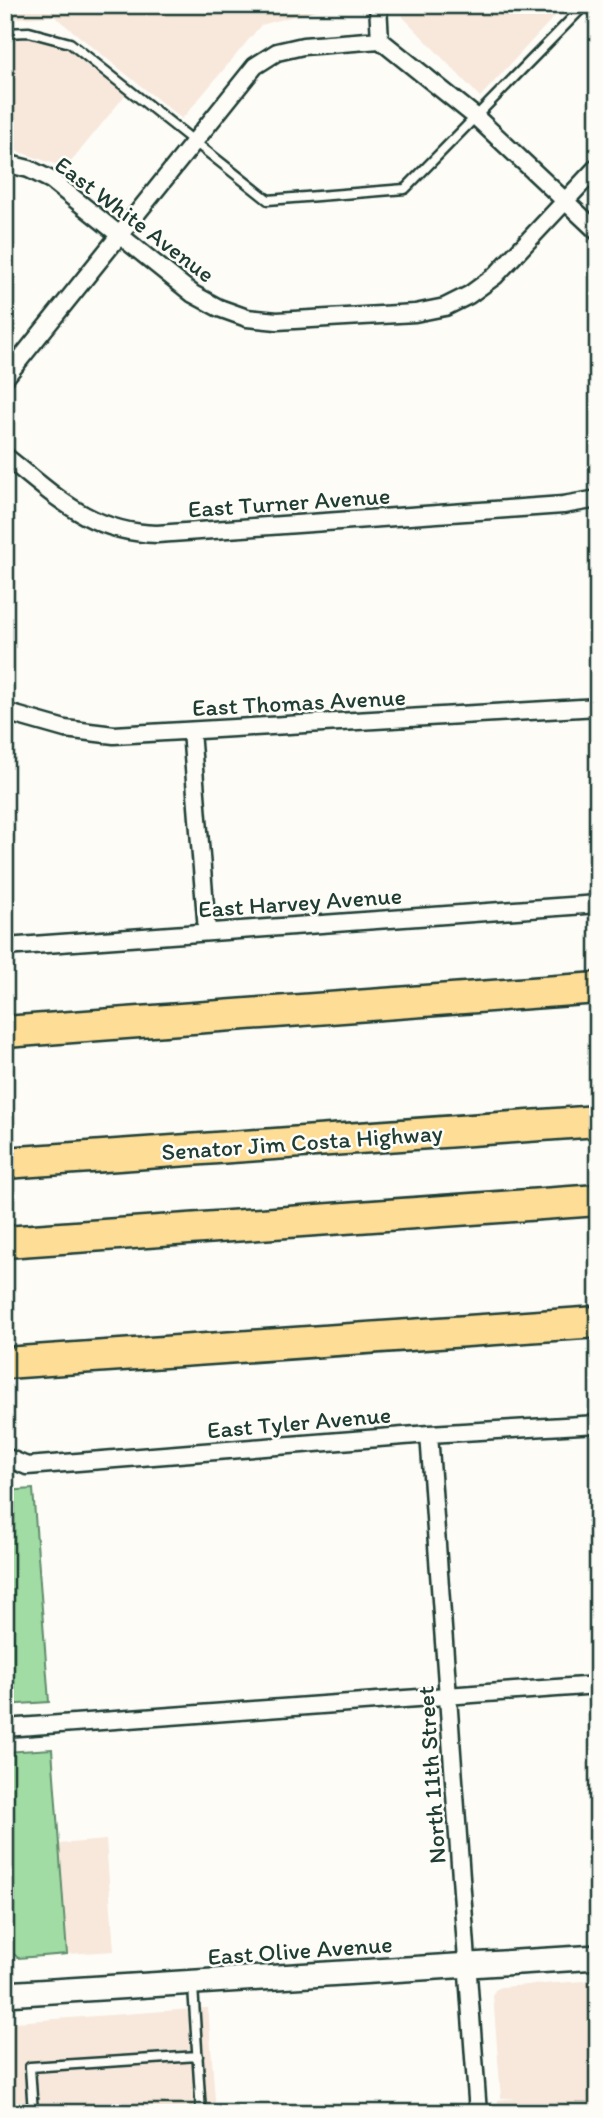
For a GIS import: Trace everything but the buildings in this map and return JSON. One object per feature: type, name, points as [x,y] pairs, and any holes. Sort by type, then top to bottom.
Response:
[{"type":"highway","points":[[5,1032],[598,988]]},
{"type":"highway","name":"Senator Jim Costa Highway","points":[[5,1163],[598,1121]]},
{"type":"highway","points":[[5,1242],[598,1200]]},
{"type":"highway","points":[[487,1208],[598,1206]]},
{"type":"highway","points":[[5,1363],[598,1324]]},
{"type":"main road","name":"East Olive Avenue","points":[[5,1994],[598,1956]]},
{"type":"street","points":[[378,5],[380,40]]},
{"type":"street","points":[[5,378],[255,66],[277,52],[303,46],[380,40],[476,117],[598,232]]},
{"type":"street","name":"East White Avenue","points":[[5,163],[29,169],[51,180],[193,294],[219,308],[247,318],[277,321],[415,313],[445,307],[469,295],[495,276],[598,166]]},
{"type":"street","name":"East Turner Avenue","points":[[5,456],[86,518],[111,528],[136,533],[171,533],[563,505],[598,499]]},
{"type":"street","name":"East Thomas Avenue","points":[[5,712],[65,729],[114,735],[598,707]]},
{"type":"street","points":[[191,731],[207,931]]},
{"type":"street","name":"East Harvey Avenue","points":[[5,947],[598,904]]},
{"type":"street","name":"East Tyler Avenue","points":[[5,1457],[27,1466],[429,1434],[598,1424]]},
{"type":"street","name":"North 11th Street","points":[[429,1434],[478,2113]]},
{"type":"street","points":[[5,1728],[598,1685]]},
{"type":"lane","points":[[5,33],[29,32],[70,43],[268,200],[405,189],[584,5]]},
{"type":"lane","points":[[193,1983],[201,2113]]},
{"type":"lane","points":[[33,2113],[30,2067],[198,2056]]},
{"type":"shaded area","points":[[5,5],[335,5],[261,25],[182,119],[54,16],[5,19]]},
{"type":"shaded area","points":[[403,5],[565,5],[480,97],[403,17]]},
{"type":"shaded area","points":[[49,32],[126,94],[66,168],[5,147],[5,35]]},
{"type":"shaded area","points":[[106,1840],[114,1951],[67,1954],[59,1844]]},
{"type":"shaded area","points":[[598,1980],[598,2113],[499,2113],[498,2100],[516,2098],[501,2098],[493,1995],[495,1990],[501,1987]]},
{"type":"shaded area","points":[[208,2008],[216,2113],[5,2113],[5,2033],[15,2022]]},
{"type":"green space","points":[[33,1489],[49,1702],[5,1705],[5,1491]]},
{"type":"green space","points":[[52,1749],[67,1954],[18,1958],[5,1946],[5,1752]]}]
